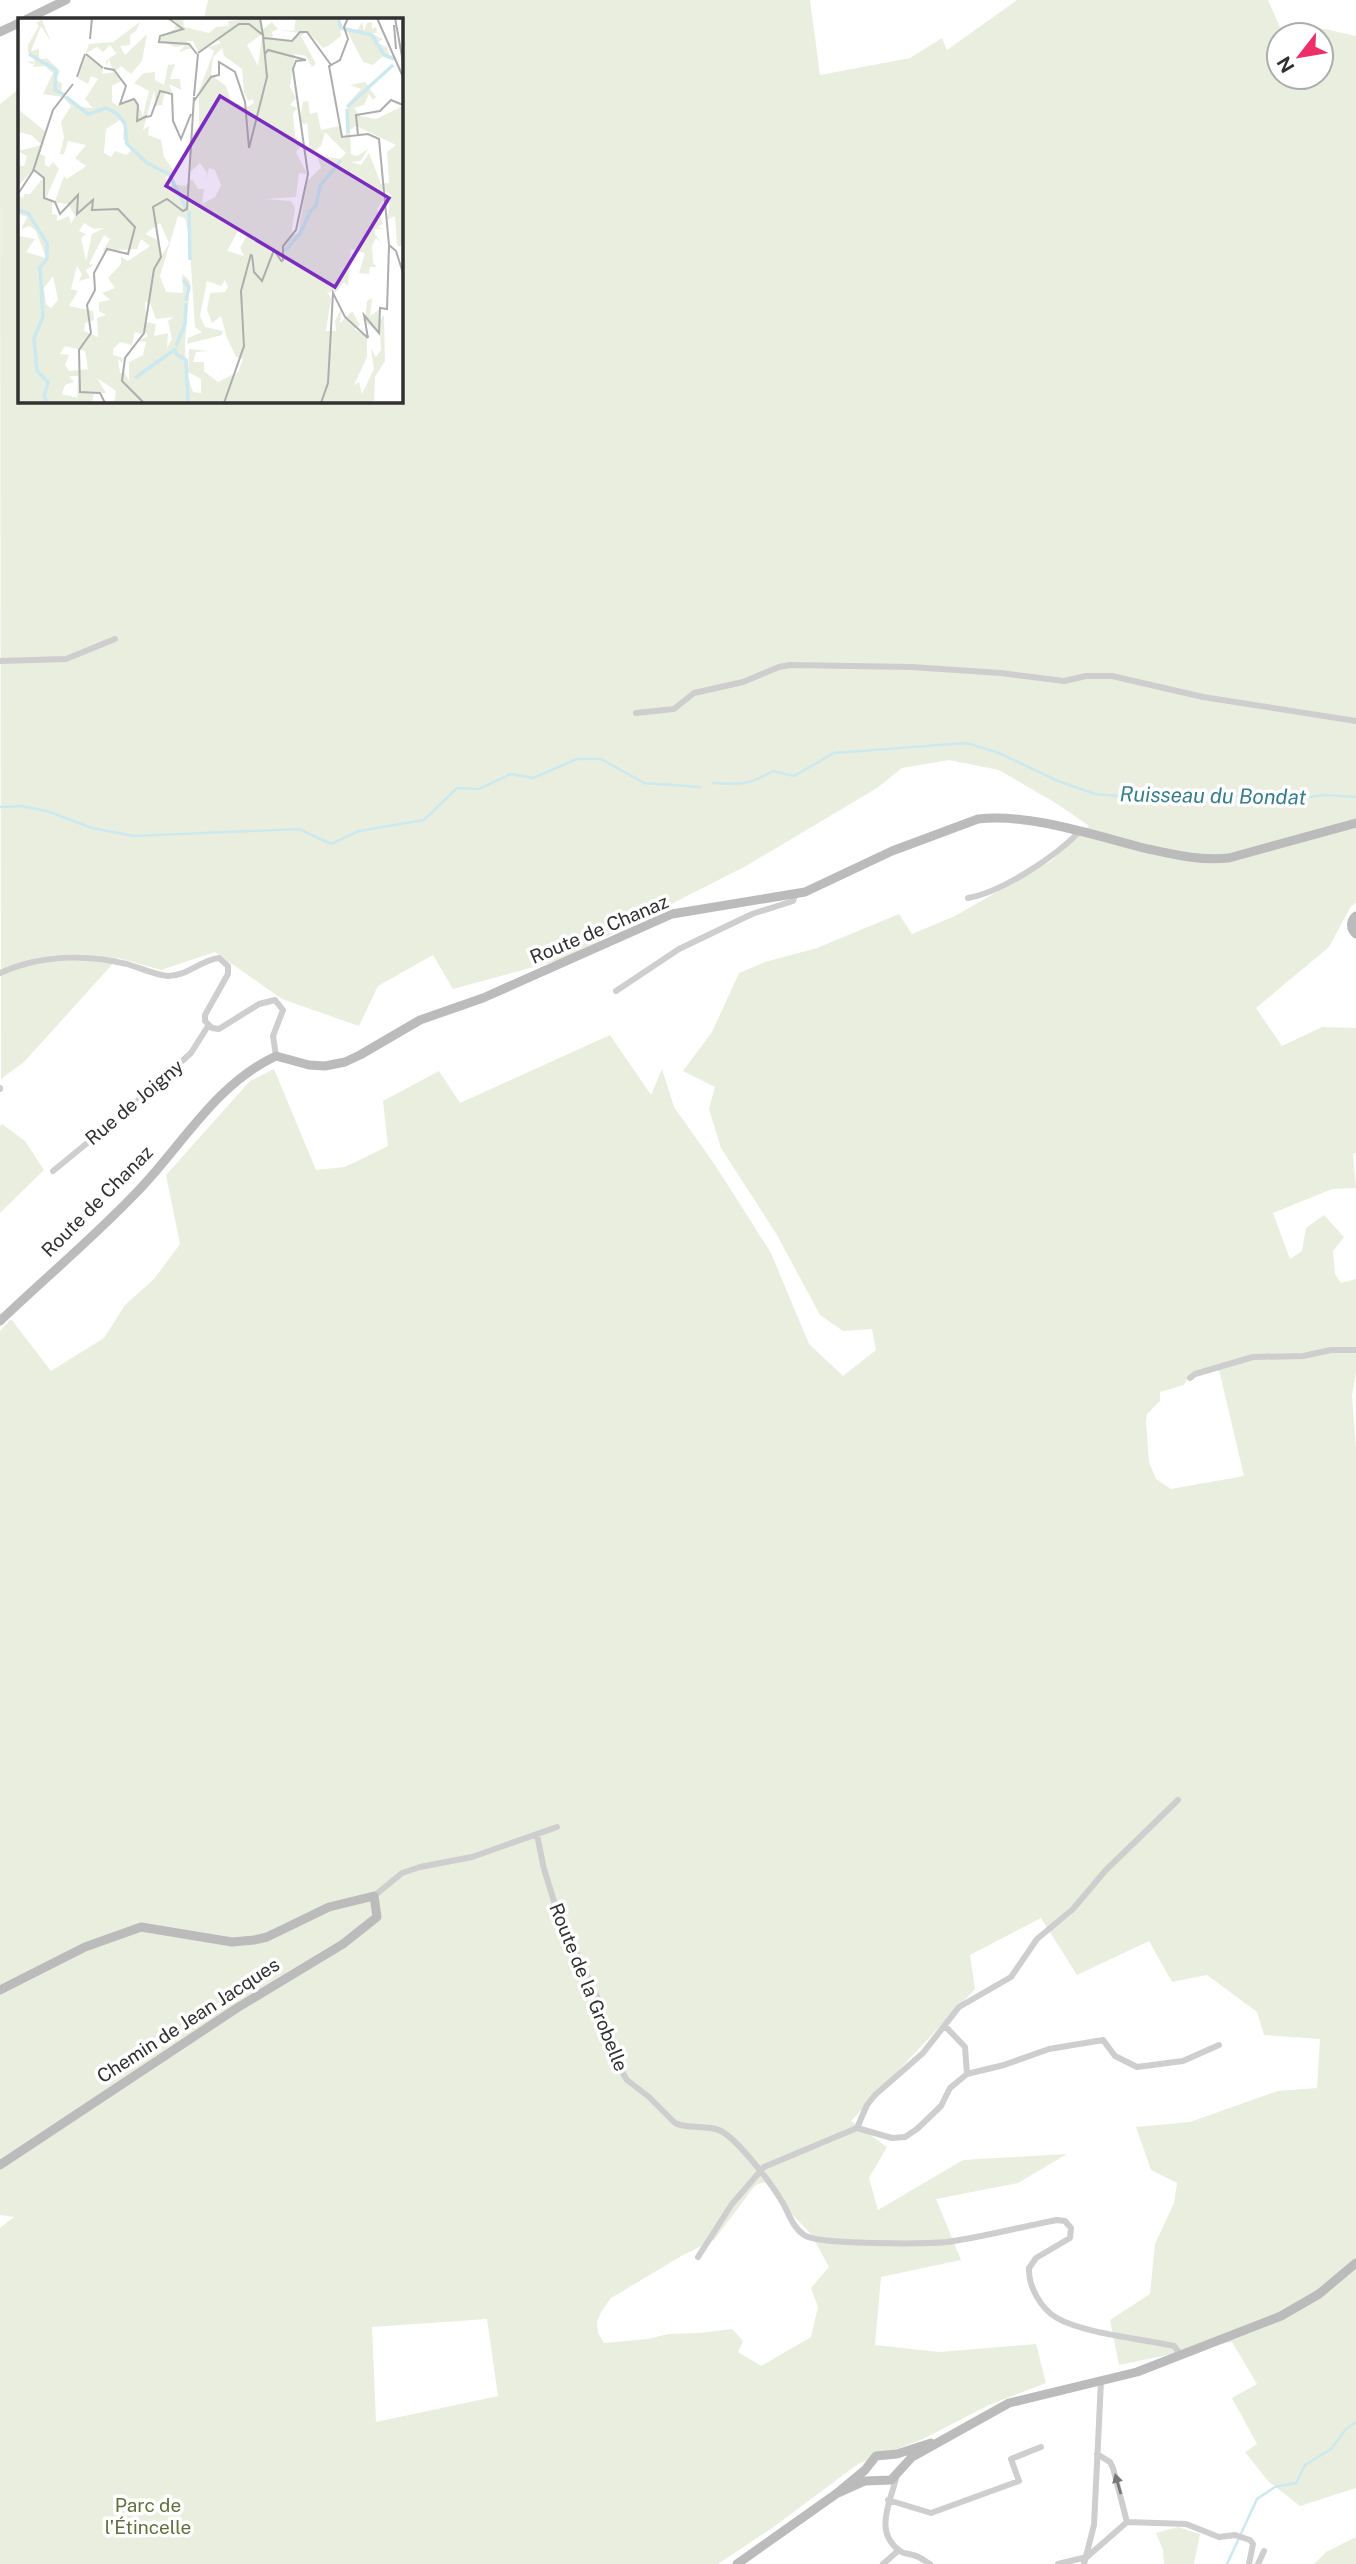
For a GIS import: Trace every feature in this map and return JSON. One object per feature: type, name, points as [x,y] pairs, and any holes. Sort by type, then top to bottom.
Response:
[{"type":"street","points":[[29,18],[66,0]]},
{"type":"street","points":[[0,32],[18,23]]},
{"type":"street","points":[[0,661],[66,659],[115,639]]},
{"type":"street","points":[[636,713],[674,709],[694,693],[743,682],[790,665],[911,667],[1001,673],[1064,681],[1086,676],[1112,676],[1203,697],[1356,721]]},
{"type":"street","name":"Route de Chanaz","points":[[0,1321],[138,1192],[213,1103],[247,1073],[276,1056],[309,1065],[342,1063],[420,1020],[483,998],[672,914],[796,894],[913,842],[978,819],[1010,819],[1079,832],[1183,857],[1211,860],[1229,858],[1356,823]]},
{"type":"street","points":[[968,898],[990,892],[1054,854],[1079,832]]},
{"type":"street","points":[[616,991],[679,949],[752,914],[793,901],[796,894]]},
{"type":"street","points":[[1356,916],[1352,929],[1356,934]]},
{"type":"street","name":"Rue de Joigny","points":[[0,973],[24,964],[76,957],[126,964],[167,976],[219,958],[228,966],[228,974],[205,1015],[208,1026],[191,1053],[124,1114],[52,1171]]},
{"type":"street","points":[[208,1026],[219,1029],[259,1004],[275,1000],[283,1010],[283,1016],[273,1036],[276,1056]]},
{"type":"street","points":[[1190,1378],[1253,1357],[1303,1356],[1331,1349],[1356,1350]]},
{"type":"street","points":[[858,2128],[867,2105],[875,2095],[923,2053],[958,2007],[1011,1977],[1037,1939],[1073,1909],[1105,1871],[1178,1800]]},
{"type":"street","points":[[0,1990],[85,1947],[141,1927],[232,1942],[267,1937],[329,1907],[374,1896],[402,1873],[472,1857],[557,1827]]},
{"type":"street","name":"Route de la Grobelle","points":[[537,1835],[557,1911],[600,2003],[624,2076],[675,2123],[722,2132],[760,2172],[780,2198],[794,2227],[806,2237],[822,2240],[945,2242],[1057,2220],[1065,2221],[1071,2228],[1070,2238],[1036,2258],[1029,2268],[1031,2284],[1046,2309],[1059,2320],[1078,2326],[1174,2346],[1181,2355]]},
{"type":"street","name":"Chemin de Jean Jacques","points":[[0,2165],[237,2008],[343,1944],[377,1917],[374,1896]]},
{"type":"street","points":[[945,2026],[965,2047],[967,2074]]},
{"type":"street","points":[[698,2257],[732,2204],[760,2172],[774,2162],[858,2128],[892,2138],[905,2137],[941,2106],[950,2088],[967,2074],[1004,2065],[1049,2049],[1103,2040],[1115,2056],[1137,2067],[1183,2061],[1219,2045]]},
{"type":"street","points":[[836,2494],[865,2481],[889,2481],[912,2457],[1009,2403],[1138,2372],[1295,2309],[1319,2294],[1356,2263]]},
{"type":"street","points":[[1086,2560],[1094,2525],[1101,2381]]},
{"type":"street","points":[[737,2564],[836,2494],[871,2464],[876,2456],[909,2451],[952,2436]]},
{"type":"street","points":[[888,2500],[931,2513],[1019,2481],[1012,2459],[1041,2447]]},
{"type":"street","points":[[1097,2454],[1110,2462],[1113,2468],[1127,2522]]},
{"type":"street","points":[[890,2455],[895,2459],[897,2472],[885,2518],[887,2535],[899,2550],[930,2564]]},
{"type":"street","points":[[871,2464],[871,2472],[886,2489],[888,2500]]},
{"type":"street","points":[[1058,2564],[1086,2560],[1127,2522],[1186,2524],[1219,2537],[1235,2535],[1245,2538],[1252,2544],[1248,2564]]},
{"type":"street","points":[[883,2564],[899,2550]]},
{"type":"street","points":[[1258,2564],[1264,2551]]},
{"type":"green space","name":"Parc de l'Étincelle","points":[[208,0],[810,0],[820,75],[910,58],[942,38],[947,50],[1017,0],[1268,0],[1277,21],[1265,21],[1265,91],[1335,91],[1335,31],[1356,36],[1356,903],[1351,906],[1329,947],[1256,1008],[1282,1046],[1322,1027],[1356,1028],[1356,1153],[1353,1154],[1356,1188],[1332,1189],[1273,1213],[1290,1259],[1302,1251],[1306,1228],[1324,1215],[1344,1237],[1333,1251],[1335,1274],[1341,1283],[1356,1279],[1356,1372],[1352,1396],[1356,1448],[1356,2488],[1300,2506],[1268,2481],[1245,2452],[1257,2444],[1232,2398],[1257,2384],[1232,2342],[1119,2365],[1110,2320],[1150,2294],[1155,2244],[1174,2203],[1177,2183],[1151,2170],[1136,2127],[1190,2122],[1278,2091],[1317,2088],[1320,2039],[1264,2035],[1257,2012],[1207,1975],[1172,1982],[1149,1941],[1077,1975],[1041,1918],[970,1955],[975,1989],[851,2121],[887,2147],[869,2178],[878,2210],[963,2160],[1067,2154],[1018,2183],[936,2199],[961,2260],[881,2277],[875,2345],[939,2352],[1036,2344],[1046,2383],[989,2405],[923,2439],[858,2464],[775,2526],[718,2564],[0,2564],[0,2228],[14,2217],[0,2215],[0,1331],[11,1319],[51,1371],[104,1338],[125,1305],[154,1279],[180,1244],[166,1175],[250,1081],[274,1069],[316,1170],[345,1167],[388,1146],[383,1101],[439,1071],[460,1103],[610,1035],[651,1095],[662,1069],[674,1107],[771,1253],[809,1344],[843,1376],[876,1350],[872,1329],[843,1331],[820,1315],[777,1235],[721,1148],[709,1109],[715,1087],[683,1071],[712,1032],[739,973],[765,962],[817,948],[899,914],[912,934],[955,916],[1051,861],[1089,826],[999,770],[949,760],[902,768],[877,788],[746,866],[563,959],[453,989],[433,955],[378,986],[359,1026],[282,999],[215,952],[161,970],[118,958],[24,1062],[1,1079],[0,104],[18,90],[18,402],[402,402],[402,18],[204,18]],"holes":[[[1219,1370],[1244,1476],[1171,1489],[1156,1479],[1149,1462],[1146,1421],[1147,1414],[1160,1401],[1160,1392],[1184,1385],[1188,1377]],[[767,2182],[781,2203],[811,2234],[829,2267],[811,2288],[818,2307],[811,2337],[761,2366],[738,2352],[743,2341],[732,2329],[604,2343],[598,2333],[597,2322],[611,2298],[683,2255],[714,2240],[758,2184]],[[487,2319],[498,2396],[376,2422],[372,2327]]]},
{"type":"green space","points":[[2,1124],[25,1141],[44,1170],[0,1213],[0,1126]]},
{"type":"green space","points":[[1178,2527],[1200,2534],[1194,2564],[1164,2564],[1163,2550],[1156,2533]]},
{"type":"green space","points":[[1356,2537],[1356,2564],[1314,2564],[1326,2552]]},
{"type":"waterway","name":"Ruisseau du Bondat","points":[[713,783],[744,783],[773,771],[794,776],[834,753],[966,743],[999,753],[1058,781],[1095,794],[1161,800],[1221,795],[1282,800],[1326,795],[1356,797]]},
{"type":"waterway","name":"Ruisseau du Bondat","points":[[0,807],[20,806],[47,811],[92,828],[134,836],[299,829],[331,844],[359,831],[424,820],[457,788],[479,789],[511,774],[533,778],[577,759],[601,759],[644,783],[700,787]]},
{"type":"waterway","points":[[1227,2564],[1257,2499],[1275,2487],[1296,2483],[1305,2465],[1331,2449],[1346,2429],[1356,2422]]}]
